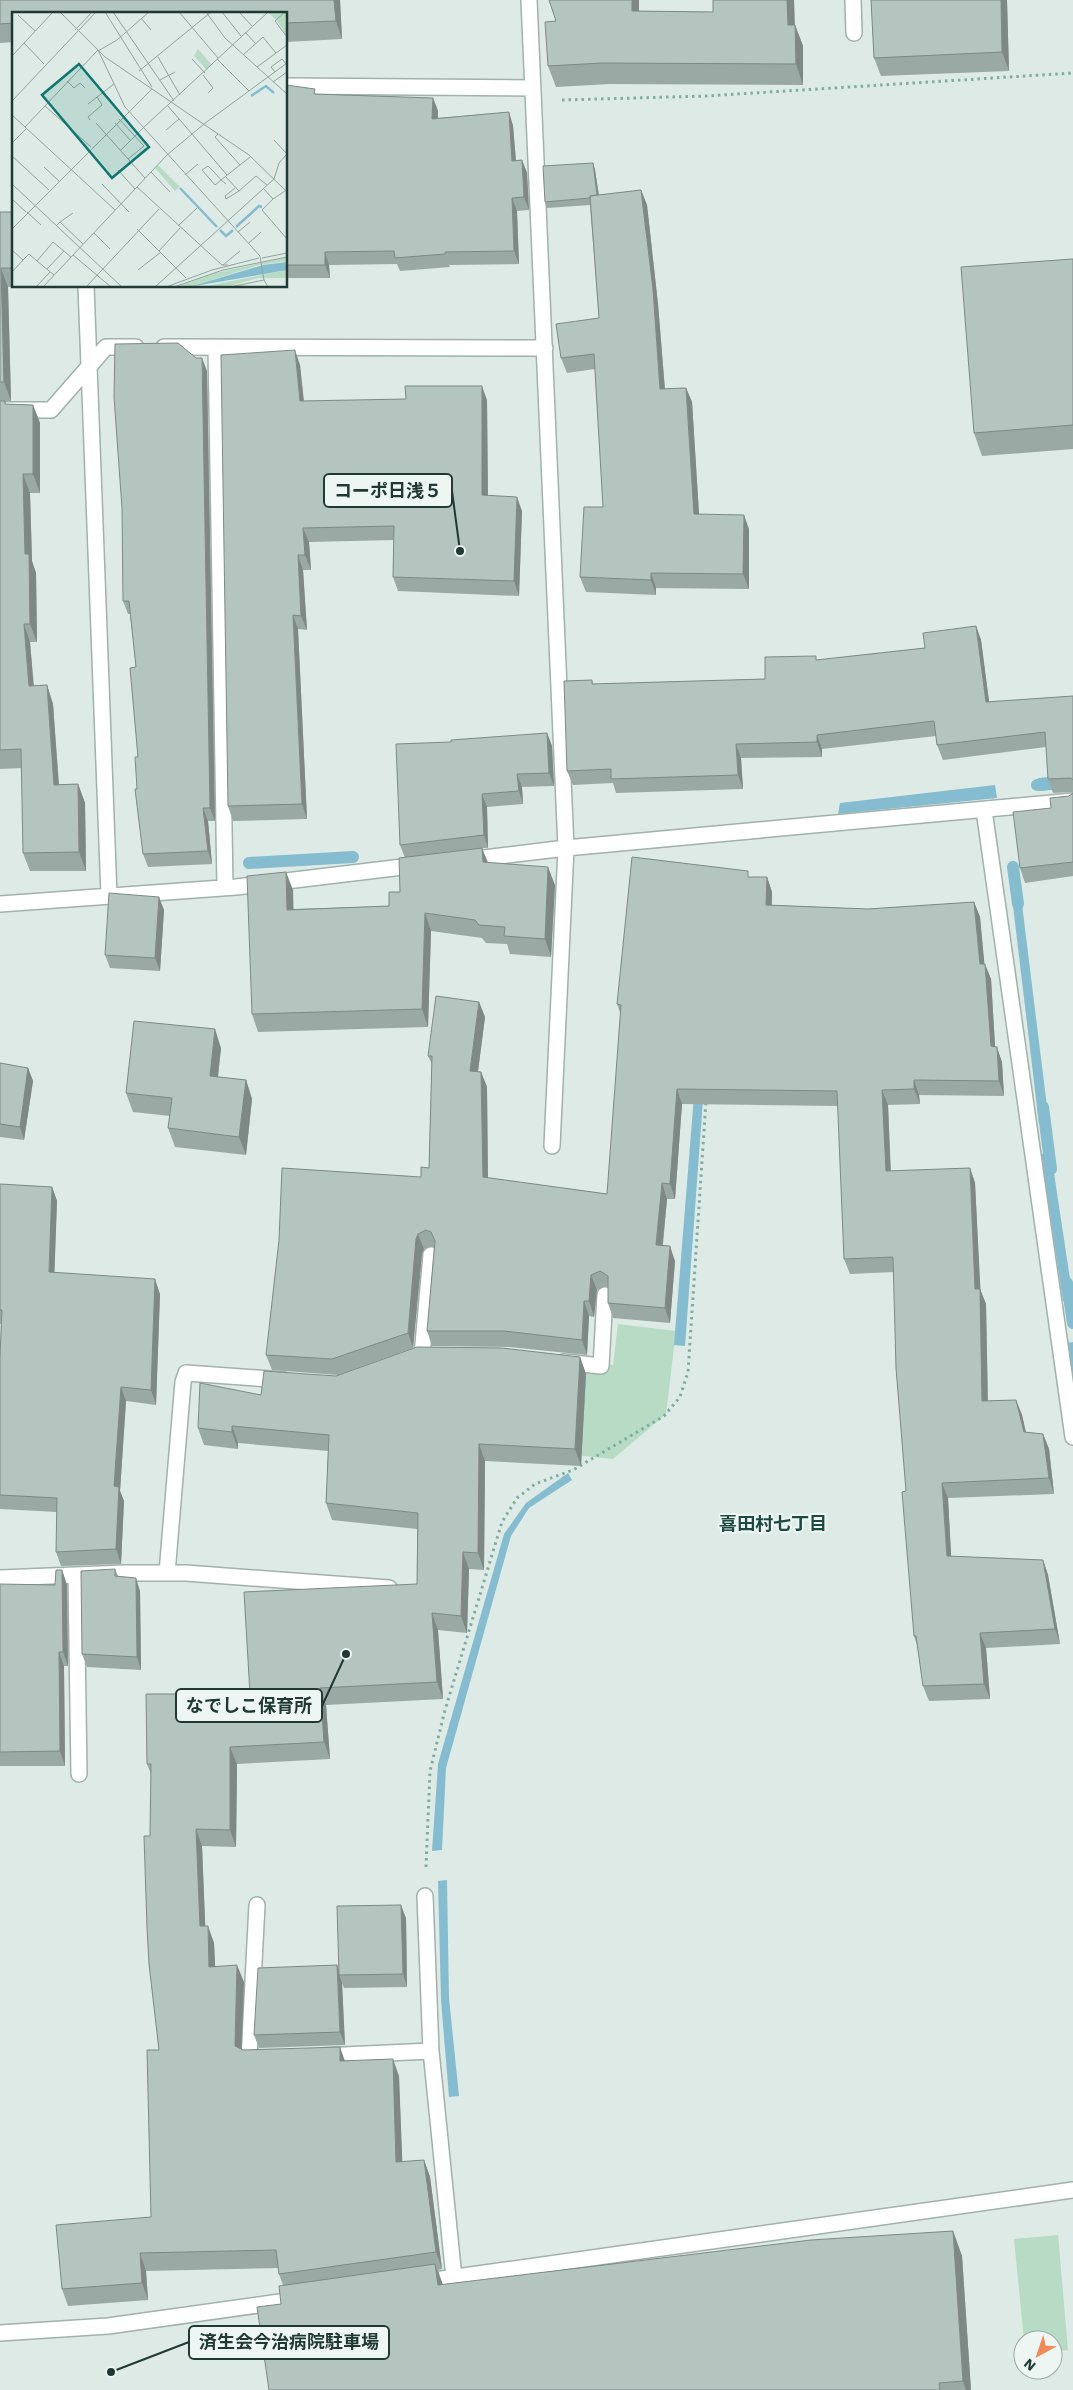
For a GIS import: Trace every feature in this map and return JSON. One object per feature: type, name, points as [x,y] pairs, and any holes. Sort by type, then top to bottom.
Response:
[{"type":"street","points":[[530,0],[566,848],[552,1146]]},
{"type":"street","points":[[853,0],[854,33]]},
{"type":"street","points":[[288,86],[534,94]]},
{"type":"street","points":[[86,288],[109,896]]},
{"type":"street","points":[[0,410],[51,410],[106,347],[545,348]]},
{"type":"street","points":[[216,347],[225,887]]},
{"type":"street","points":[[449,862],[566,848],[1073,801]]},
{"type":"street","points":[[984,810],[1073,1437]]},
{"type":"street","points":[[0,904],[225,887],[430,864]]},
{"type":"street","points":[[422,1355],[431,1255]]},
{"type":"street","points":[[546,1360],[601,1366],[605,1295]]},
{"type":"street","points":[[404,1362],[422,1355],[441,1355]]},
{"type":"street","points":[[167,1573],[183,1382],[186,1373],[301,1381]]},
{"type":"street","points":[[0,1578],[167,1573],[403,1589]]},
{"type":"street","points":[[76,1575],[79,1774]]},
{"type":"street","points":[[425,1896],[431,2052],[454,2278]]},
{"type":"street","points":[[256,1905],[249,2058],[278,2057]]},
{"type":"street","points":[[307,2056],[431,2052]]},
{"type":"street","points":[[404,2284],[1073,2190]]},
{"type":"street","points":[[0,2333],[108,2326],[316,2297]]},
{"type":"path","points":[[534,94],[706,96],[1073,73]]},
{"type":"path","points":[[425,1896],[430,1771],[445,1710],[502,1522],[517,1498],[535,1484],[573,1470],[604,1449],[644,1429],[664,1416],[680,1397],[688,1372],[706,1095]]},
{"type":"green space","points":[[618,1324],[676,1331],[666,1414],[613,1459],[575,1455],[585,1361],[613,1365]]},
{"type":"green space","points":[[1058,2235],[1068,2350],[1063,2351],[1063,2330],[1023,2330],[1014,2239]]},
{"type":"water","points":[[1073,775],[1073,788],[1039,791],[1038,778]]},
{"type":"water","points":[[995,785],[997,798],[838,814],[840,803]]},
{"type":"water","points":[[1020,888],[1049,1123],[1039,1124],[1011,889]]},
{"type":"water","points":[[696,1071],[705,1072],[685,1346],[674,1345]]},
{"type":"water","points":[[1051,1153],[1073,1299],[1063,1301],[1041,1154]]},
{"type":"water","points":[[1073,1342],[1073,1389],[1066,1343]]},
{"type":"water","points":[[568,1473],[572,1480],[529,1508],[511,1536],[446,1768],[442,1850],[432,1851],[438,1764],[504,1534],[526,1503]]},
{"type":"water","points":[[447,1880],[449,1998],[459,2096],[449,2097],[441,2000],[438,1881]]},
{"type":"building","points":[[0,0],[334,0],[336,21],[288,23],[288,12],[12,12],[12,23],[0,24]]},
{"type":"building","points":[[549,0],[632,0],[632,11],[713,12],[713,0],[787,0],[788,25],[795,25],[796,64],[602,63],[548,66],[545,22],[556,21]]},
{"type":"building","points":[[871,0],[1001,0],[1002,52],[874,58]]},
{"type":"building","points":[[288,85],[315,89],[314,94],[433,98],[432,119],[509,112],[512,161],[522,160],[524,197],[512,198],[514,251],[445,252],[445,254],[395,258],[394,251],[325,252],[325,265],[288,265]]},
{"type":"building","points":[[593,163],[597,195],[590,196],[590,198],[545,202],[543,166]]},
{"type":"building","points":[[641,190],[653,289],[660,389],[686,388],[694,514],[744,515],[743,574],[651,573],[651,580],[580,577],[584,507],[603,507],[594,354],[561,358],[556,324],[599,318],[590,196]]},
{"type":"building","points":[[0,212],[12,212],[12,268],[1,268],[4,382],[0,382]]},
{"type":"building","points":[[1073,259],[1073,425],[974,433],[961,267]]},
{"type":"building","points":[[178,343],[196,358],[202,358],[210,808],[203,808],[208,851],[143,854],[135,789],[137,789],[135,757],[138,757],[130,668],[136,667],[129,601],[123,601],[122,508],[114,397],[115,344]]},
{"type":"building","points":[[295,350],[300,401],[406,399],[405,386],[482,386],[482,495],[517,497],[514,581],[393,577],[394,526],[303,528],[305,555],[298,555],[301,616],[293,615],[302,804],[228,806],[221,355]]},
{"type":"building","points":[[0,401],[5,401],[5,404],[33,405],[33,474],[23,474],[25,554],[29,554],[30,624],[24,624],[29,686],[47,685],[54,785],[78,784],[79,852],[23,853],[21,749],[0,750]]},
{"type":"building","points":[[976,626],[986,702],[1073,696],[1073,780],[1071,778],[1048,779],[1045,732],[937,745],[934,721],[817,735],[817,742],[736,744],[738,775],[611,779],[611,769],[567,771],[564,681],[592,680],[592,684],[765,679],[765,657],[816,656],[816,660],[925,648],[923,633]]},
{"type":"building","points":[[547,733],[549,773],[517,774],[519,791],[482,794],[484,835],[400,845],[396,744],[451,742],[451,740]]},
{"type":"building","points":[[1073,793],[1073,862],[1020,868],[1013,812],[1051,808],[1050,798],[1069,796]]},
{"type":"building","points":[[482,848],[483,862],[548,867],[545,939],[504,936],[505,927],[479,925],[475,920],[425,913],[422,1009],[252,1014],[247,876],[286,872],[287,910],[389,906],[389,892],[400,892],[399,858]]},
{"type":"building","points":[[632,857],[748,871],[748,877],[767,877],[766,905],[868,909],[974,902],[980,964],[985,964],[991,1046],[997,1047],[999,1081],[914,1080],[914,1089],[882,1090],[886,1171],[970,1168],[975,1289],[980,1289],[982,1401],[1016,1400],[1024,1432],[1043,1434],[1049,1478],[942,1483],[947,1556],[1043,1560],[1055,1629],[980,1633],[984,1684],[923,1686],[916,1636],[914,1636],[902,1492],[906,1491],[896,1368],[893,1257],[844,1259],[837,1091],[677,1089],[670,1184],[662,1183],[656,1245],[670,1246],[665,1308],[608,1303],[608,1276],[600,1271],[591,1275],[589,1301],[584,1301],[582,1340],[504,1331],[427,1331],[435,1241],[431,1232],[426,1230],[418,1234],[416,1239],[408,1333],[332,1359],[266,1355],[279,1240],[282,1168],[421,1177],[421,1167],[429,1168],[432,1056],[428,1056],[436,996],[479,1002],[470,1071],[481,1072],[483,1177],[607,1194],[621,1005],[617,1004]]},
{"type":"building","points":[[109,893],[159,897],[155,958],[105,955]]},
{"type":"building","points":[[134,1021],[215,1029],[210,1076],[246,1080],[239,1137],[168,1128],[172,1098],[126,1093]]},
{"type":"building","points":[[0,1063],[28,1068],[20,1127],[0,1124]]},
{"type":"building","points":[[0,1184],[52,1187],[49,1272],[155,1279],[151,1390],[121,1387],[114,1486],[119,1487],[116,1549],[56,1552],[57,1498],[0,1495],[2,1310],[0,1310]]},
{"type":"building","points":[[417,1347],[502,1348],[580,1357],[575,1449],[479,1444],[478,1553],[463,1552],[461,1616],[432,1613],[437,1682],[320,1688],[324,1742],[230,1747],[230,1830],[196,1829],[200,1926],[208,1926],[209,1967],[237,1965],[235,2046],[243,2050],[340,2047],[340,2061],[393,2059],[396,2162],[424,2160],[436,2252],[279,2274],[276,2250],[140,2253],[142,2283],[62,2289],[56,2225],[151,2217],[147,2050],[159,2050],[149,1964],[147,1928],[144,1836],[150,1836],[151,1764],[147,1764],[146,1694],[250,1694],[244,1592],[417,1584],[418,1513],[326,1503],[329,1435],[232,1426],[232,1432],[198,1428],[200,1383],[261,1395],[264,1371],[336,1376]]},
{"type":"building","points":[[115,1569],[115,1576],[136,1578],[137,1657],[82,1654],[81,1571]]},
{"type":"building","points":[[56,1570],[62,1570],[63,1652],[59,1652],[60,1751],[0,1752],[0,1584],[55,1585]]},
{"type":"building","points":[[401,1905],[403,1974],[339,1975],[337,1906]]},
{"type":"building","points":[[337,1965],[340,2032],[254,2035],[258,1968]]},
{"type":"building","points":[[953,2231],[963,2381],[939,2383],[940,2390],[269,2390],[257,2307],[281,2304],[279,2286],[435,2264],[438,2285],[811,2240]]},
{"type":"waterway","points":[[1037,785],[1073,782]]},
{"type":"waterway","points":[[249,863],[353,857]]},
{"type":"waterway","points":[[1013,867],[1018,904]]},
{"type":"waterway","points":[[1043,1107],[1051,1169]]},
{"type":"waterway","points":[[1067,1283],[1073,1323]]},
{"type":"place","name":"コーポ日浅５","points":[[460,551]]},
{"type":"place","name":"なでしこ保育所","points":[[346,1654]]},
{"type":"place","name":"済生会今治病院駐車場","points":[[111,2372]]},
{"type":"district","name":"喜田村七丁目","points":[[773,1524]]}]
